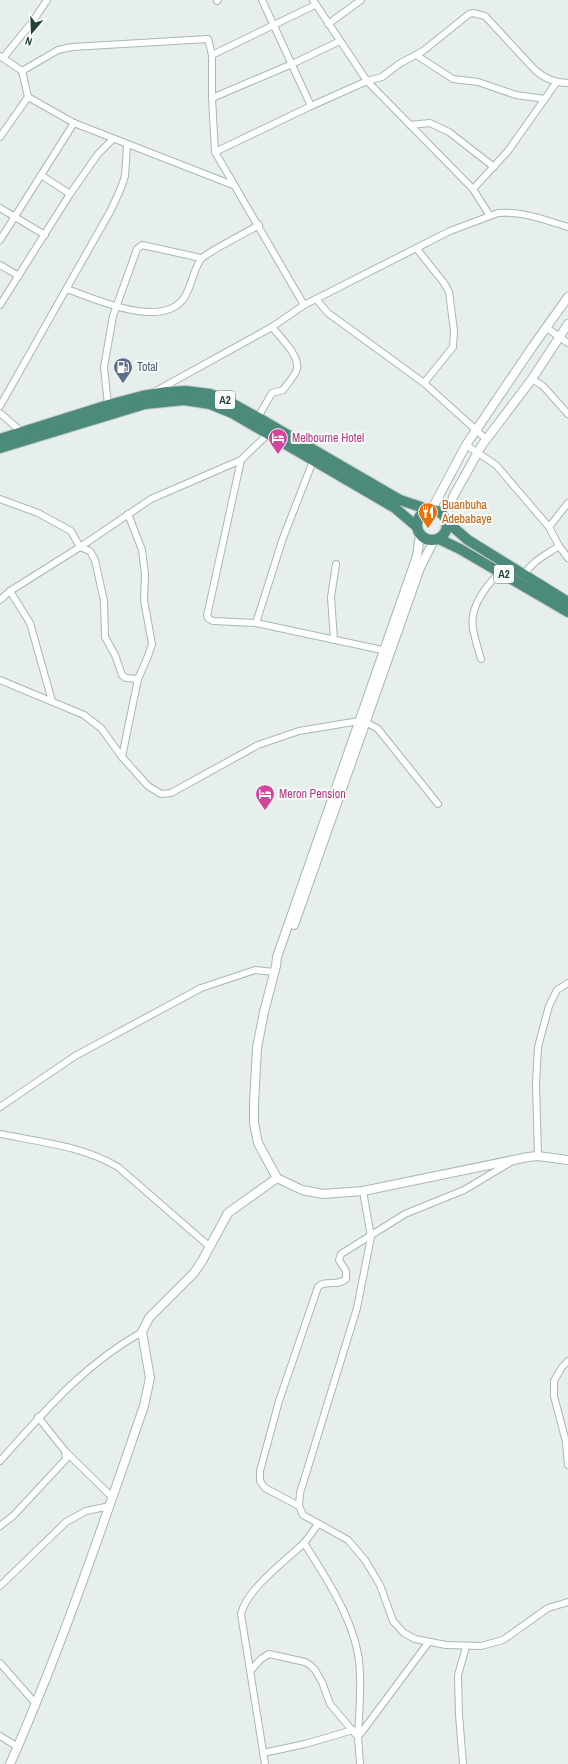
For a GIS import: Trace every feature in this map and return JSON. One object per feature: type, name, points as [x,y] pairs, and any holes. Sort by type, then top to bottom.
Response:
[{"type":"highway","name":"A2","points":[[1,446],[22,432],[108,404],[150,394],[186,392],[210,394],[224,399],[258,417],[271,430],[313,461],[395,508],[429,540],[436,540],[460,548],[568,612]]},
{"type":"highway","name":"A2","points":[[1,446],[145,404],[184,400],[210,404],[271,430],[400,500],[431,510],[437,510],[468,540],[568,602]]},
{"type":"highway","points":[[418,530],[419,516],[422,512],[431,510]]},
{"type":"highway","points":[[436,540],[446,532],[446,519]]},
{"type":"street","points":[[47,0],[33,21],[1,57],[22,71],[28,97],[74,123],[127,145],[233,185]]},
{"type":"street","points":[[262,0],[311,106]]},
{"type":"street","points":[[328,24],[361,0]]},
{"type":"street","points":[[212,55],[274,25],[314,2],[367,81],[473,189],[490,216]]},
{"type":"street","points":[[215,152],[311,106],[367,81],[382,77],[399,64],[423,51],[473,12],[485,16],[542,76],[556,83],[568,83]]},
{"type":"street","points":[[22,71],[58,50],[85,45],[110,46],[206,38],[210,40],[212,55],[212,98],[215,152],[304,304]]},
{"type":"street","points":[[212,98],[292,64],[340,41]]},
{"type":"street","points":[[416,55],[454,79],[484,83],[516,95],[545,99]]},
{"type":"street","points":[[473,189],[508,151],[556,83]]},
{"type":"street","points":[[0,137],[28,97]]},
{"type":"street","points":[[0,240],[74,123]]},
{"type":"street","points":[[410,125],[430,123],[449,132],[494,167]]},
{"type":"street","points":[[0,305],[70,194],[98,154],[113,139]]},
{"type":"street","points":[[0,406],[30,350],[67,289],[111,210],[125,176],[127,145]]},
{"type":"street","points":[[41,175],[70,194]]},
{"type":"street","points":[[0,208],[45,235]]},
{"type":"street","points":[[145,404],[150,394],[272,327],[304,304],[417,249],[450,231],[490,216],[506,213],[537,217],[568,227]]},
{"type":"street","points":[[67,289],[117,307],[137,312],[156,311],[175,306],[183,298],[201,258],[259,225]]},
{"type":"street","points":[[108,404],[104,367],[113,316],[138,246],[142,245],[201,258]]},
{"type":"street","points":[[417,249],[444,283],[449,292],[454,331],[453,347],[424,383]]},
{"type":"street","points":[[0,265],[18,276]]},
{"type":"street","points":[[431,510],[466,445],[568,297]]},
{"type":"street","points":[[316,299],[328,313],[424,383],[486,439]]},
{"type":"street","points":[[446,519],[454,495],[486,439],[532,378],[568,324]]},
{"type":"street","points":[[258,417],[272,393],[283,390],[297,370],[297,362],[294,356],[272,327]]},
{"type":"street","points":[[547,328],[568,343]]},
{"type":"street","points":[[532,378],[543,386],[568,414]]},
{"type":"street","points":[[0,413],[31,438]]},
{"type":"street","points":[[0,600],[10,591],[80,547],[150,499],[241,460],[271,430]]},
{"type":"street","points":[[466,445],[479,452],[496,465],[549,527],[559,546],[568,558]]},
{"type":"street","points":[[241,460],[207,616],[209,619],[213,621],[256,623],[387,651]]},
{"type":"street","points":[[256,623],[283,538],[313,461]]},
{"type":"street","points":[[0,498],[38,513],[71,532],[80,547],[90,551],[95,560],[104,601],[105,637],[115,655],[122,675],[126,678],[138,679]]},
{"type":"street","points":[[549,527],[568,503]]},
{"type":"street","points":[[122,757],[138,679],[152,644],[144,600],[145,574],[142,550],[128,514]]},
{"type":"street","points":[[418,530],[417,556],[387,651],[277,957],[257,1048],[254,1123],[258,1143],[277,1178],[302,1190],[324,1194],[363,1191],[516,1159],[538,1156],[568,1160]]},
{"type":"street","points":[[387,651],[420,568],[436,540]]},
{"type":"street","points":[[524,575],[528,568],[535,562],[559,546]]},
{"type":"street","points":[[334,640],[330,597],[336,564]]},
{"type":"street","points":[[481,659],[472,627],[474,610],[488,583],[500,572]]},
{"type":"street","points":[[10,591],[30,623],[52,701]]},
{"type":"street","points":[[0,680],[84,715],[102,728],[122,757],[148,786],[161,794],[171,793],[258,745],[299,731],[363,721],[378,729],[438,804]]},
{"type":"street","points":[[0,1107],[75,1056],[201,988],[255,970],[275,969]]},
{"type":"street","points":[[538,1156],[536,1084],[538,1047],[549,1006],[557,990],[568,983]]},
{"type":"street","points":[[0,1134],[85,1152],[105,1159],[118,1167],[210,1247]]},
{"type":"street","points":[[299,1506],[265,1488],[260,1481],[260,1471],[279,1401],[318,1287],[325,1283],[334,1284],[343,1282],[347,1276],[346,1271],[341,1265],[339,1256],[406,1214],[464,1190],[516,1159]]},
{"type":"street","points":[[0,1461],[38,1416],[65,1389],[116,1347],[142,1332],[149,1318],[194,1273],[228,1213],[277,1178]]},
{"type":"street","points":[[363,1191],[371,1237],[358,1308],[300,1493],[299,1506],[303,1515],[348,1540],[365,1560],[380,1586],[393,1621],[404,1632],[415,1639],[428,1642],[480,1646],[503,1640],[548,1608],[568,1602]]},
{"type":"street","points":[[10,1764],[36,1704],[87,1571],[144,1406],[150,1378],[142,1332]]},
{"type":"street","points":[[568,1360],[554,1381],[554,1396],[567,1442],[568,1465]]},
{"type":"street","points":[[38,1416],[65,1451],[112,1497]]},
{"type":"street","points":[[0,1526],[13,1516],[66,1459],[65,1451]]},
{"type":"street","points":[[0,1586],[66,1522],[86,1512],[110,1506]]},
{"type":"street","points":[[265,1764],[241,1614],[243,1605],[276,1568],[304,1543],[318,1524]]},
{"type":"street","points":[[304,1543],[317,1564],[352,1631],[359,1661],[358,1737],[360,1764]]},
{"type":"street","points":[[358,1737],[428,1642]]},
{"type":"street","points":[[463,1764],[459,1715],[458,1675],[466,1646]]},
{"type":"street","points":[[251,1670],[261,1659],[269,1654],[305,1662],[315,1670],[322,1682],[330,1704],[340,1718],[358,1737]]},
{"type":"street","points":[[0,1663],[36,1704]]},
{"type":"street","points":[[263,1753],[305,1744],[353,1730]]},
{"type":"street","points":[[0,1736],[18,1747]]},
{"type":"place","name":"Total","points":[[123,384]]},
{"type":"place","name":"Melbourne Hotel","points":[[278,455]]},
{"type":"place","name":"Buanbuha Adebabaye","points":[[428,529]]},
{"type":"place","name":"Meron Pension","points":[[265,811]]}]
